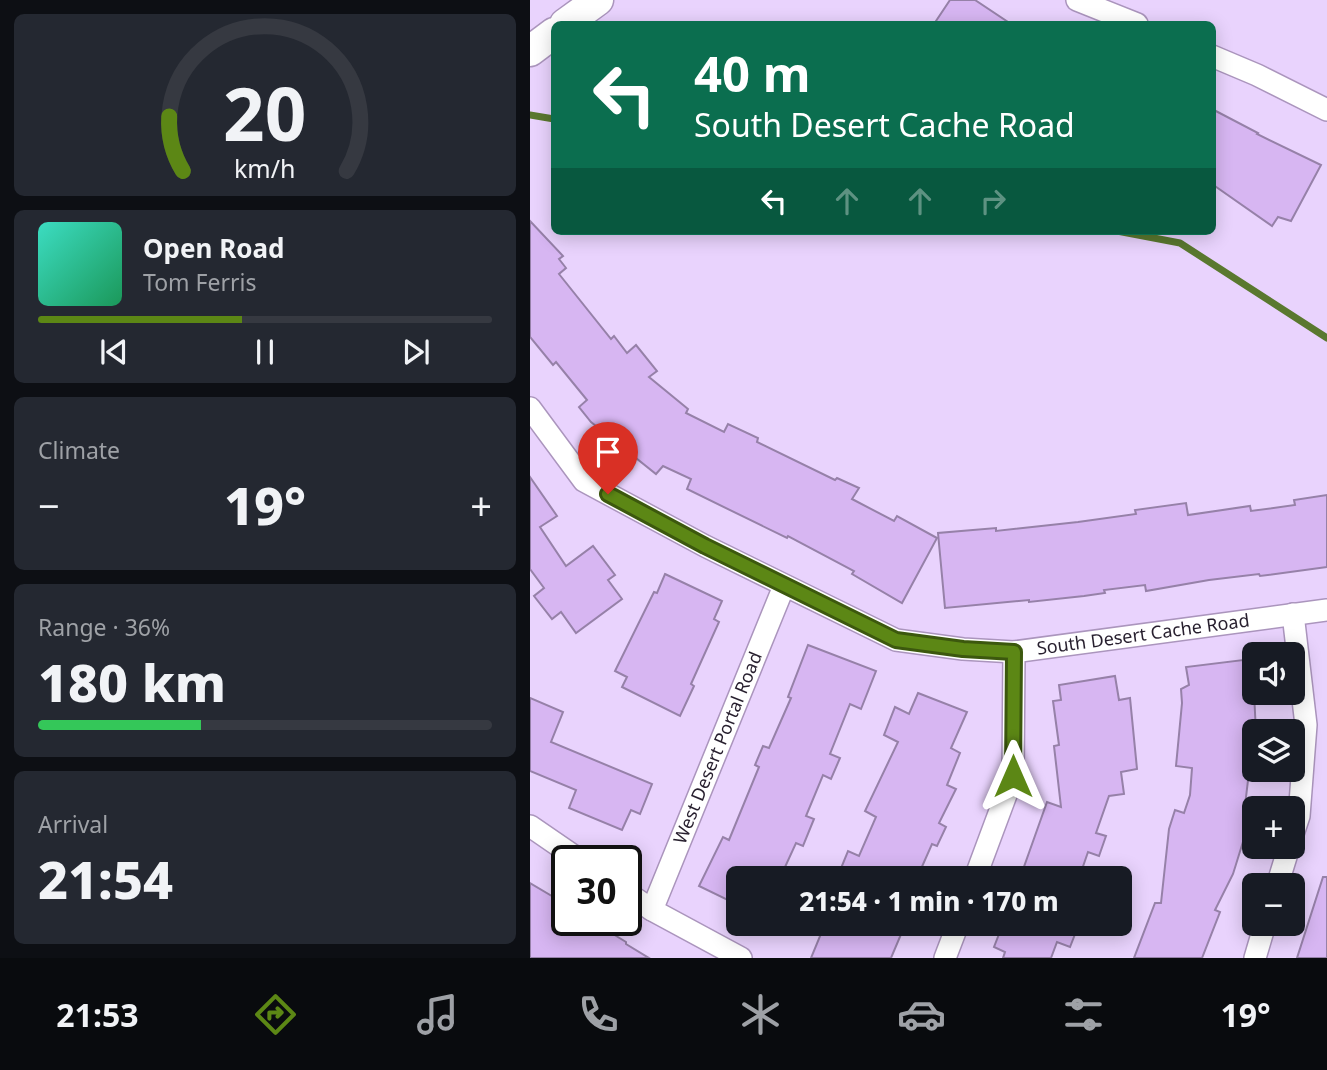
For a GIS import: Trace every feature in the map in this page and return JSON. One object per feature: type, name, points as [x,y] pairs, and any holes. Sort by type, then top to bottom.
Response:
[{"type":"main road","points":[[570,21],[598,0]]},
{"type":"main road","points":[[530,51],[551,35]]},
{"type":"street","points":[[1077,0],[1128,14]]},
{"type":"street","points":[[1216,58],[1327,110]]},
{"type":"street","name":"South Desert Cache Road","points":[[531,410],[584,481],[705,546],[896,640],[963,649],[1014,652],[1327,610]]},
{"type":"street","name":"West Desert Portal Road","points":[[652,910],[784,586]]},
{"type":"street","points":[[1293,614],[1306,726],[1301,796]]},
{"type":"street","points":[[979,866],[1013,776],[1014,652]]},
{"type":"street","points":[[530,826],[558,845]]},
{"type":"street","points":[[642,903],[741,958]]},
{"type":"street","points":[[945,958],[953,936]]},
{"type":"street","points":[[1255,958],[1261,936]]},
{"type":"building","points":[[950,0],[975,0],[1006,21],[936,21]]},
{"type":"building","points":[[1216,111],[1321,165],[1291,221],[1278,217],[1272,226],[1216,187]]},
{"type":"building","points":[[530,221],[563,256],[559,259],[566,268],[559,274],[611,339],[614,336],[627,353],[636,345],[657,371],[649,377],[688,409],[686,413],[724,432],[728,424],[758,438],[757,442],[835,480],[837,478],[859,488],[852,499],[894,521],[897,516],[937,538],[902,603],[852,574],[854,571],[788,536],[787,538],[687,489],[691,479],[663,466],[656,474],[591,422],[579,407],[587,400],[556,362],[553,365],[530,337]]},
{"type":"building","points":[[530,477],[557,516],[540,527],[566,566],[593,546],[615,575],[608,580],[622,599],[576,633],[561,612],[552,619],[534,596],[544,588],[530,569]]},
{"type":"building","points":[[1327,495],[1327,567],[1209,580],[1146,591],[1145,585],[1104,590],[1105,593],[1084,596],[945,608],[938,533],[996,528],[996,531],[1078,522],[1136,514],[1135,510],[1186,503],[1188,515],[1250,506],[1251,511],[1295,505],[1294,500]]},
{"type":"building","points":[[665,574],[722,601],[714,619],[719,622],[691,684],[694,686],[680,716],[622,687],[627,677],[615,671]]},
{"type":"building","points":[[808,645],[876,671],[861,709],[850,704],[830,754],[840,758],[831,779],[823,775],[806,816],[814,819],[803,846],[796,843],[785,866],[726,866],[726,899],[699,886],[723,837],[729,840],[759,767],[755,765],[763,746],[769,748],[791,698],[788,697]]},
{"type":"building","points":[[1242,660],[1242,705],[1255,705],[1255,719],[1242,719],[1242,782],[1248,782],[1246,796],[1242,796],[1242,845],[1233,874],[1215,910],[1220,912],[1202,958],[1134,958],[1155,903],[1161,903],[1169,829],[1175,810],[1184,813],[1190,795],[1192,768],[1176,766],[1181,689],[1189,685],[1186,667]]},
{"type":"building","points":[[1115,676],[1119,700],[1130,698],[1137,769],[1121,772],[1124,794],[1109,796],[1096,833],[1106,836],[1099,856],[1088,852],[1083,866],[1024,866],[1047,802],[1061,807],[1054,746],[1059,745],[1053,701],[1061,700],[1059,685]]},
{"type":"building","points":[[918,693],[967,712],[951,748],[960,753],[947,785],[956,789],[939,823],[946,827],[937,846],[932,844],[922,866],[842,866],[848,851],[859,856],[876,817],[865,811],[898,742],[884,735],[895,707],[909,714]]},
{"type":"building","points":[[530,698],[563,712],[551,742],[652,784],[640,814],[631,810],[622,830],[569,808],[576,790],[530,771]]},
{"type":"building","points":[[1323,877],[1327,877],[1327,958],[1297,958]]},
{"type":"building","points":[[530,883],[551,895],[551,936],[616,936],[649,958],[530,958]]},
{"type":"building","points":[[820,936],[900,936],[891,958],[811,958]]},
{"type":"building","points":[[998,936],[1074,936],[1070,947],[1057,942],[1051,958],[1003,958],[1005,952],[994,947]]},
{"type":"waterway","points":[[530,115],[551,118]]},
{"type":"waterway","points":[[1138,235],[1180,243],[1327,338]]},
{"type":"route","points":[[608,494],[705,546],[896,640],[963,649],[1014,652],[1013,776]]}]
